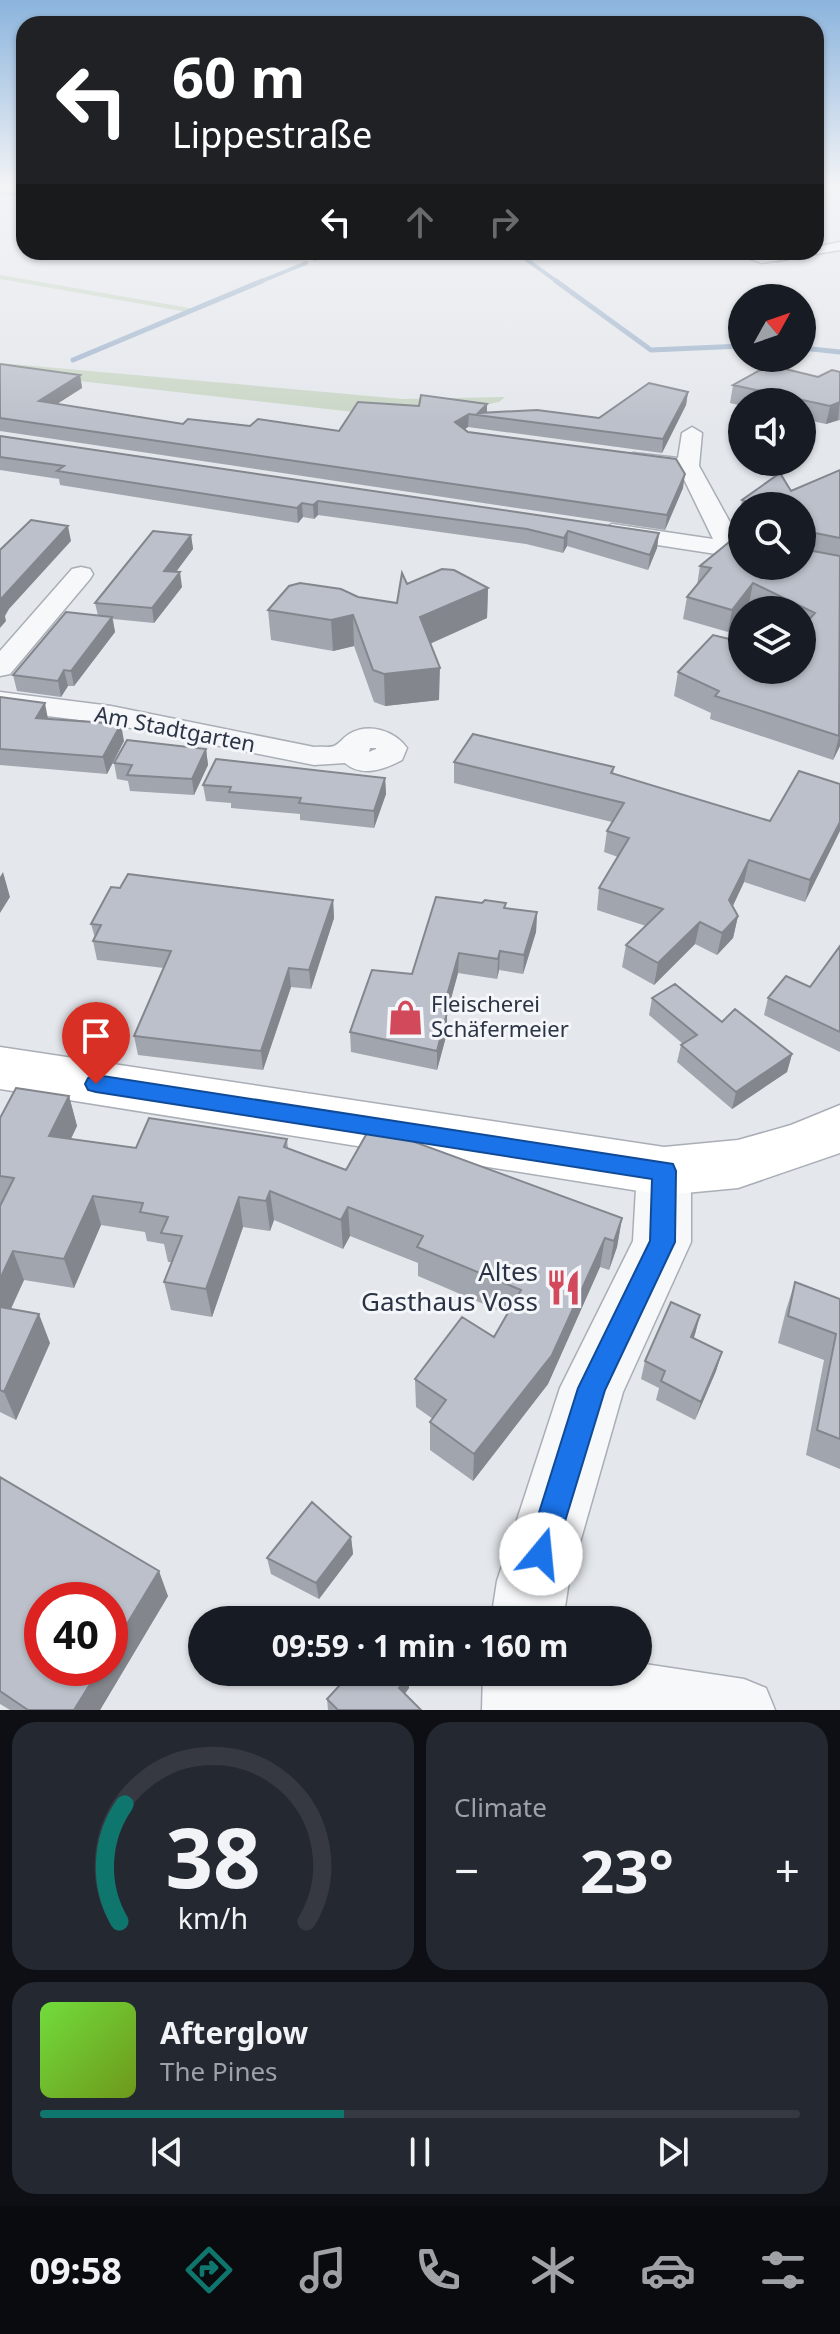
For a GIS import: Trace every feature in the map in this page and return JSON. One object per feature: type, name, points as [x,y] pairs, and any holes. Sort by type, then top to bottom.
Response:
[{"type":"main road","points":[[0,1068],[664,1171],[738,1164],[805,1144],[840,1127]]},
{"type":"street","points":[[692,433],[688,466],[728,536]]},
{"type":"street","points":[[609,456],[688,466]]},
{"type":"street","points":[[589,528],[728,549]]},
{"type":"street","points":[[0,668],[81,574]]},
{"type":"street","name":"Am Stadtgarten","points":[[0,701],[111,715],[314,756],[350,754]]},
{"type":"street","points":[[530,1606],[533,1581],[592,1388],[662,1242],[664,1171]]},
{"type":"street","points":[[614,1686],[744,1710]]},
{"type":"green space","points":[[0,275],[195,309],[187,312],[0,279]]},
{"type":"green space","points":[[0,363],[403,399],[505,397],[499,402],[416,419],[0,372]]},
{"type":"building","points":[[0,364],[80,375],[39,401],[183,424],[188,419],[250,426],[258,419],[339,431],[358,402],[419,406],[421,395],[487,404],[478,413],[537,410],[599,418],[649,383],[688,392],[663,439],[469,414],[455,422],[468,432],[676,459],[685,474],[667,515],[0,418]]},
{"type":"building","points":[[832,370],[840,372],[840,402],[830,406],[816,403],[816,388],[747,388],[733,385],[756,372],[798,372],[818,377]]},
{"type":"building","points":[[0,436],[659,533],[650,555],[568,531],[564,538],[527,529],[318,501],[313,505],[302,503],[297,508],[57,471],[64,466],[0,457]]},
{"type":"building","points":[[840,470],[840,538],[816,533],[816,492],[753,492],[776,476],[782,476],[791,491]]},
{"type":"building","points":[[31,520],[68,526],[0,600],[0,550]]},
{"type":"building","points":[[153,531],[191,535],[164,571],[180,572],[152,608],[95,603]]},
{"type":"building","points":[[728,543],[728,580],[816,580],[816,552],[840,556],[839,736],[715,696],[719,691],[678,672],[713,635],[728,639],[728,684],[816,684],[816,596],[780,596],[753,583],[743,596],[728,596],[728,609],[687,597],[711,568],[700,566]]},
{"type":"building","points":[[442,569],[454,570],[488,588],[420,617],[440,668],[384,674],[373,670],[353,615],[331,620],[268,610],[289,586],[300,583],[341,589],[358,597],[397,603],[402,573],[407,584]]},
{"type":"building","points":[[66,612],[112,617],[71,671],[64,670],[58,681],[13,675]]},
{"type":"building","points":[[0,697],[45,703],[36,718],[121,724],[103,757],[0,749]]},
{"type":"building","points":[[473,734],[614,767],[611,773],[770,821],[799,771],[840,784],[840,822],[810,880],[749,860],[729,900],[738,916],[722,933],[700,922],[658,963],[626,945],[663,909],[599,888],[629,838],[607,831],[624,803],[454,762]]},
{"type":"building","points":[[127,740],[206,749],[192,779],[127,775],[132,765],[114,763]]},
{"type":"building","points":[[216,759],[385,778],[374,811],[299,803],[301,798],[229,792],[231,787],[203,785]]},
{"type":"building","points":[[128,874],[333,900],[309,970],[289,968],[261,1051],[134,1036],[171,951],[93,941],[101,925],[91,924],[111,887],[120,888]]},
{"type":"building","points":[[436,897],[506,903],[504,908],[537,912],[524,955],[500,951],[498,959],[459,953],[442,1013],[447,1013],[437,1051],[350,1032],[372,970],[412,974]]},
{"type":"building","points":[[840,946],[840,1032],[768,998],[786,976],[810,987]]},
{"type":"building","points":[[675,984],[722,1022],[735,1009],[792,1054],[736,1092],[681,1045],[697,1035],[652,998]]},
{"type":"building","points":[[16,1088],[69,1096],[49,1136],[136,1148],[149,1118],[287,1139],[284,1147],[346,1170],[371,1126],[622,1218],[614,1241],[605,1238],[552,1355],[474,1454],[430,1422],[446,1400],[415,1379],[462,1317],[494,1337],[521,1290],[417,1247],[423,1236],[348,1207],[341,1220],[270,1191],[266,1201],[239,1197],[206,1289],[164,1282],[182,1236],[161,1233],[168,1217],[140,1212],[143,1203],[93,1196],[64,1259],[13,1251],[0,1279],[0,1206],[14,1178],[0,1176],[0,1118]]},
{"type":"building","points":[[795,1282],[840,1299],[840,1439],[817,1430],[836,1334],[788,1316]]},
{"type":"building","points":[[671,1302],[700,1315],[691,1337],[722,1352],[701,1402],[661,1381],[665,1371],[645,1361]]},
{"type":"building","points":[[0,1307],[39,1314],[4,1392],[0,1390]]},
{"type":"building","points":[[0,1477],[159,1571],[128,1622],[128,1582],[24,1582],[24,1686],[89,1686],[74,1710],[28,1710],[0,1691]]},
{"type":"building","points":[[312,1502],[351,1537],[316,1583],[267,1558]]},
{"type":"building","points":[[339,1686],[401,1686],[399,1688],[421,1710],[338,1710],[327,1699]]},
{"type":"waterway","points":[[257,283],[302,265]]},
{"type":"waterway","points":[[534,265],[559,283]]},
{"type":"waterway","points":[[73,360],[262,281]]},
{"type":"waterway","points":[[556,281],[651,350],[728,347]]},
{"type":"waterway","points":[[816,349],[840,352]]},
{"type":"place","name":"Fleischerei Schäfermeier","points":[[405,1017]]},
{"type":"place","name":"Altes Gasthaus Voss","points":[[564,1287]]},
{"type":"route","points":[[96,1084],[664,1171],[662,1242],[592,1388],[541,1554]]}]
